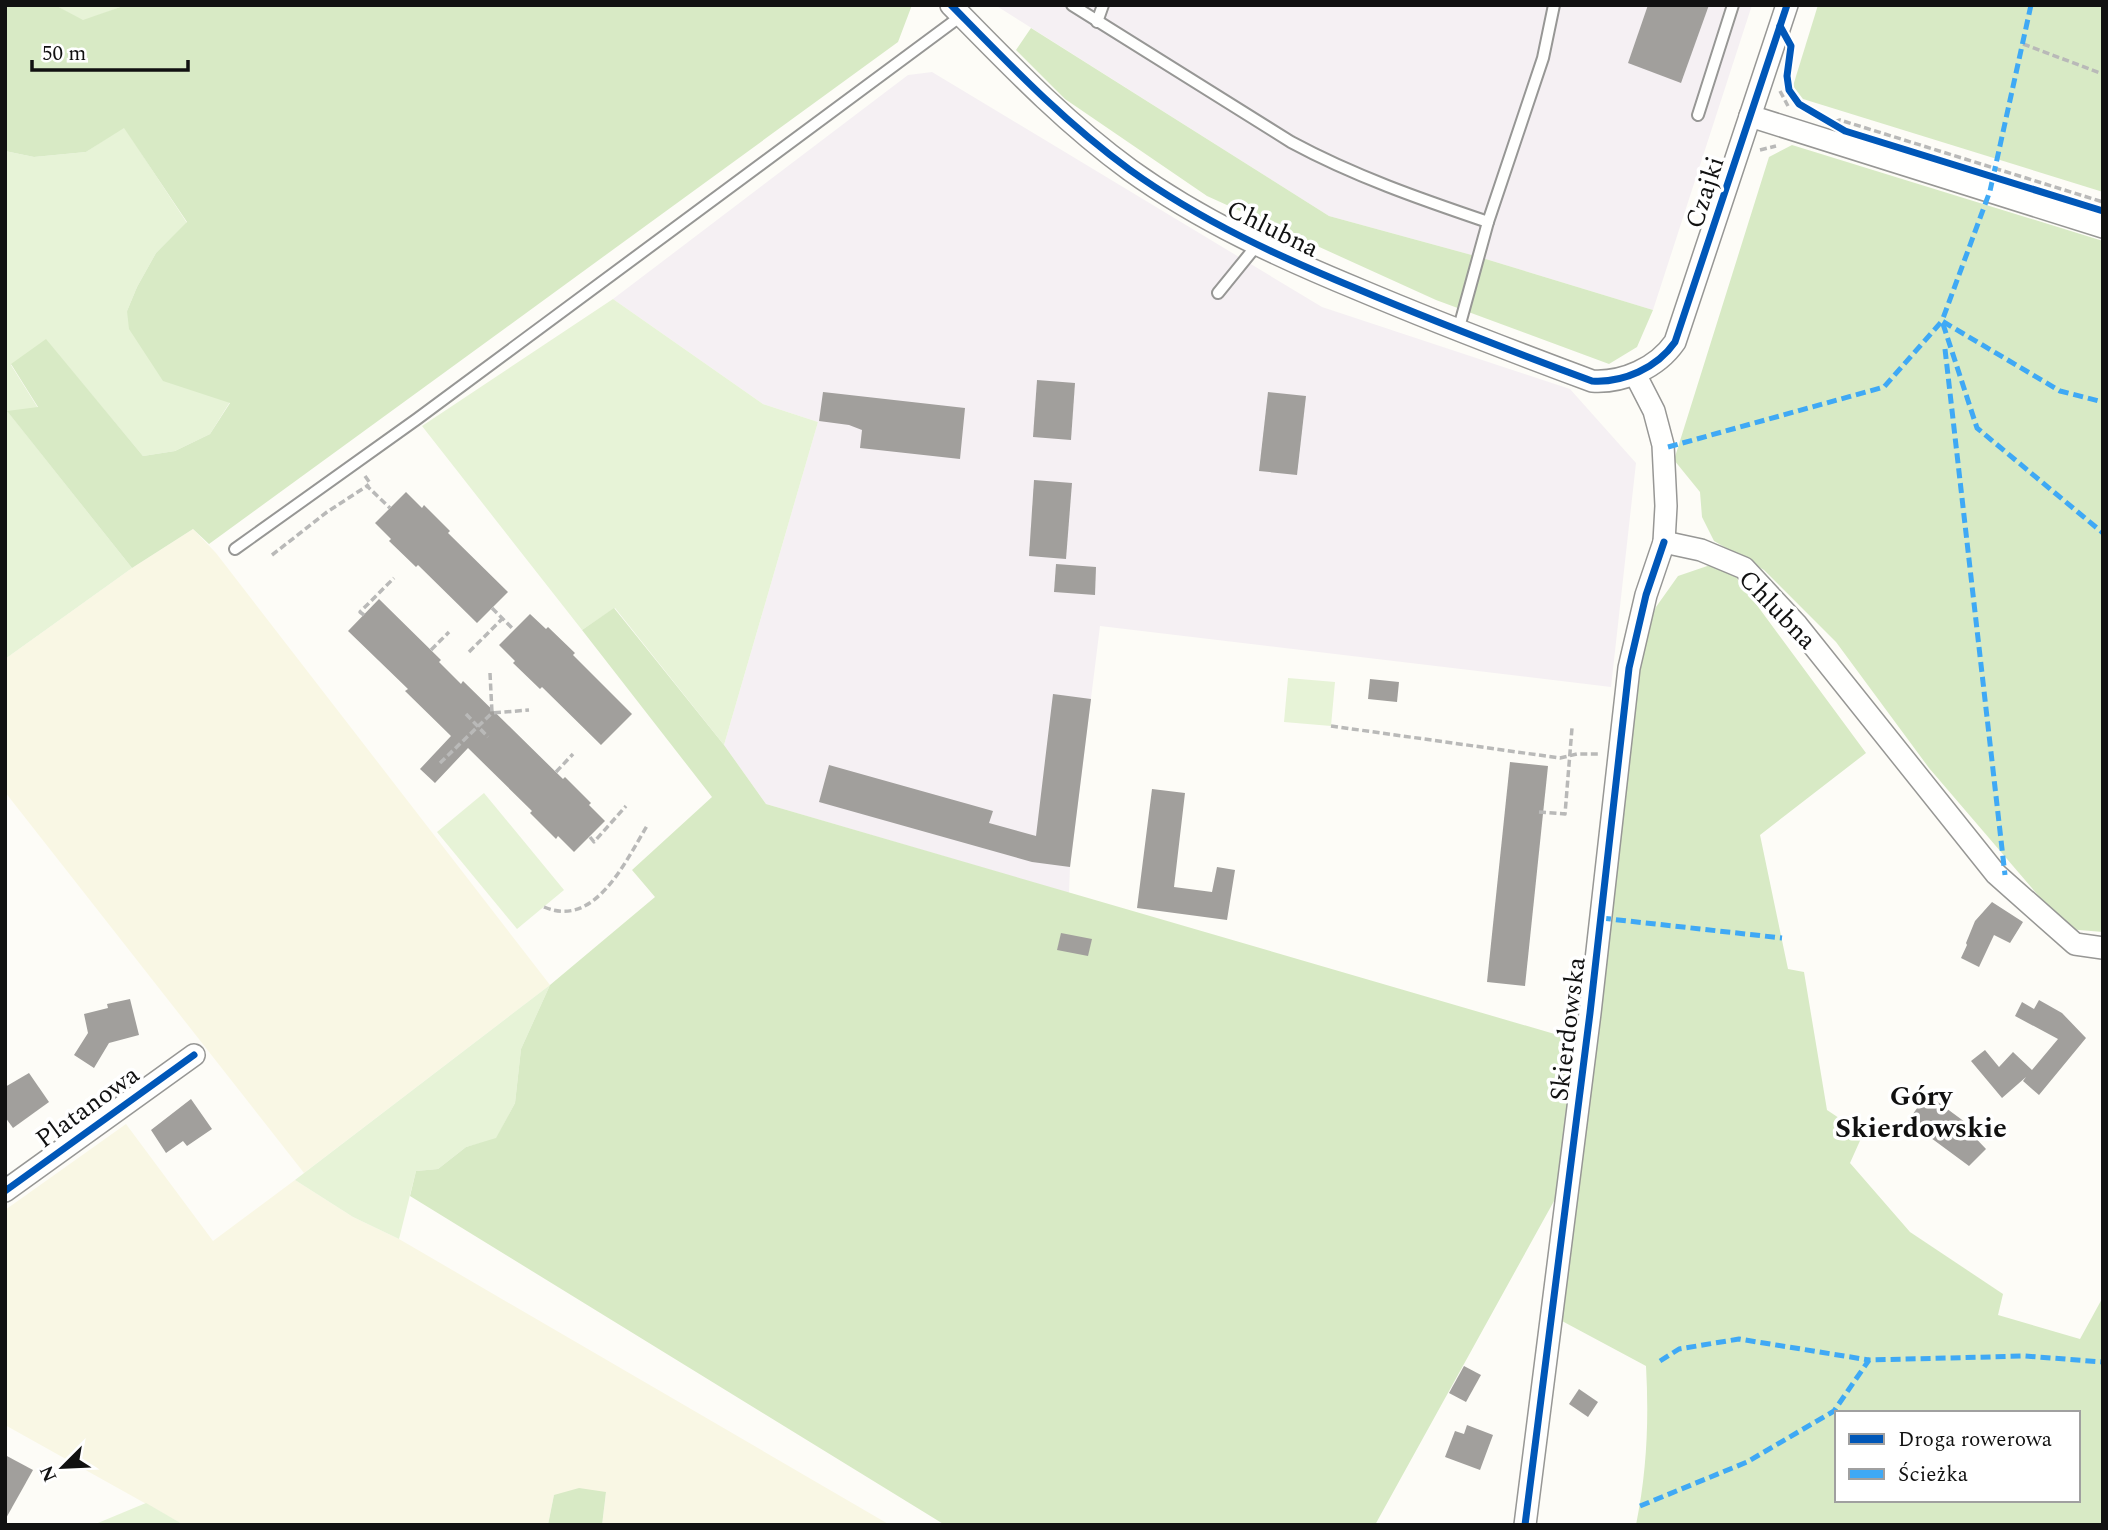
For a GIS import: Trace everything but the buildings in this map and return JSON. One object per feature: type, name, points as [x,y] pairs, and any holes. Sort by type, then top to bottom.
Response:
[{"type":"street","name":"Czajki","points":[[1635,374],[1656,363],[1669,352],[1675,342],[1787,5]]},
{"type":"street","name":"Chlubna","points":[[956,10],[1049,104],[1094,142],[1178,202],[1229,232],[1292,262],[1458,331],[1592,381],[1635,374]]},
{"type":"street","points":[[1750,116],[2103,227]]},
{"type":"street","points":[[1635,374],[1654,411],[1663,445],[1666,506],[1664,541]]},
{"type":"street","name":"Chlubna","points":[[1664,541],[1701,550],[1744,568],[1797,625],[1996,874],[2075,944],[2103,948]]},
{"type":"street","name":"Skierdowska","points":[[1525,1525],[1629,668],[1646,595],[1664,541]]},
{"type":"street","name":"Platanowa","points":[[5,1191],[194,1055]]},
{"type":"lane","points":[[1072,5],[1327,162],[1404,193],[1488,222]]},
{"type":"lane","points":[[1097,22],[1103,5]]},
{"type":"lane","points":[[1458,331],[1488,222],[1543,58],[1554,5]]},
{"type":"lane","points":[[1698,115],[1733,5]]},
{"type":"lane","points":[[235,549],[355,463],[956,10]]},
{"type":"lane","points":[[1218,293],[1257,245]]},
{"type":"path","points":[[2023,44],[2103,74]]},
{"type":"path","points":[[1778,85],[1782,99],[1791,109]]},
{"type":"path","points":[[1828,122],[1840,120],[2103,202]]},
{"type":"path","points":[[1828,122],[1845,131],[2103,211]]},
{"type":"path","points":[[272,555],[370,483],[355,463]]},
{"type":"path","points":[[367,486],[390,508]]},
{"type":"path","points":[[364,615],[360,612],[394,578]]},
{"type":"path","points":[[492,608],[514,630]]},
{"type":"path","points":[[469,652],[502,619]]},
{"type":"path","points":[[431,650],[449,632]]},
{"type":"path","points":[[490,673],[492,713]]},
{"type":"path","points":[[440,763],[492,713],[529,710]]},
{"type":"path","points":[[466,715],[488,737]]},
{"type":"path","points":[[1331,726],[1560,758],[1577,754],[1620,756]]},
{"type":"path","points":[[1539,812],[1565,814],[1572,728]]},
{"type":"path","points":[[555,772],[573,754]]},
{"type":"path","points":[[590,836],[594,842],[626,806]]},
{"type":"path","points":[[544,906],[557,912],[581,908],[610,887],[647,826]]},
{"type":"shaded area","points":[[995,5],[1752,5],[1653,310],[1479,257],[1329,216]]},
{"type":"shaded area","points":[[932,72],[1322,307],[1570,389],[1636,463],[1611,687],[1100,626],[1069,893],[766,804],[724,745],[818,422],[763,404],[613,299],[908,75]]},
{"type":"shaded area","points":[[193,529],[216,553],[550,985],[304,1173],[5,792],[5,659],[132,568]]},
{"type":"shaded area","points":[[126,1124],[213,1241],[295,1180],[353,1217],[399,1239],[890,1525],[602,1525],[606,1492],[554,1495],[548,1525],[184,1525],[5,1425],[5,1210]]},
{"type":"green space","points":[[5,5],[55,5],[83,20],[126,5],[912,5],[898,42],[209,544],[193,529],[132,568],[7,411],[38,407],[11,364],[46,339],[143,456],[175,451],[210,434],[230,403],[163,381],[129,329],[127,311],[137,287],[156,253],[187,222],[124,128],[86,152],[34,157],[5,151]]},
{"type":"green space","points":[[55,5],[126,5],[83,21]]},
{"type":"green space","points":[[1818,5],[2103,5],[2103,192],[1803,99],[1793,86]]},
{"type":"green space","points":[[1031,28],[1329,216],[1479,257],[1653,310],[1637,347],[1609,364],[1436,300],[1207,196],[1065,99],[1016,50]]},
{"type":"green space","points":[[124,127],[187,223],[156,253],[127,311],[230,402],[210,434],[175,451],[143,456],[46,340],[11,365],[38,408],[8,412],[132,568],[5,659],[5,151],[34,157],[86,152]]},
{"type":"green space","points":[[1792,145],[2103,241],[2103,932],[2067,929],[1929,768],[1836,642],[1764,570],[1714,541],[1702,517],[1700,492],[1674,460],[1769,157]]},
{"type":"green space","points":[[613,299],[763,404],[818,422],[724,745],[615,608],[582,630],[422,426]]},
{"type":"green space","points":[[1719,562],[1731,570],[1866,753],[1760,835],[1788,969],[1804,972],[1827,1110],[1863,1134],[1850,1163],[1910,1232],[2003,1294],[1998,1315],[2080,1339],[2103,1297],[2103,1525],[1636,1525],[1646,1446],[1646,1366],[1562,1321],[1643,637],[1656,607],[1678,576]]},
{"type":"green space","points":[[614,608],[724,745],[766,804],[1575,1040],[1559,1192],[1375,1525],[945,1525],[410,1196],[416,1171],[438,1169],[466,1147],[496,1138],[515,1103],[521,1049],[550,985],[655,897],[632,870],[712,797],[582,630]]},
{"type":"green space","points":[[1288,678],[1335,682],[1331,726],[1284,722]]},
{"type":"green space","points":[[484,793],[564,890],[517,929],[437,832]]},
{"type":"green space","points":[[550,985],[521,1049],[515,1103],[496,1139],[466,1147],[438,1169],[416,1171],[399,1239],[353,1217],[295,1180]]},
{"type":"green space","points":[[579,1488],[606,1492],[602,1525],[548,1525],[554,1495]]},
{"type":"green space","points":[[146,1503],[184,1525],[93,1525]]},
{"type":"marked path","points":[[2031,5],[1990,191],[1942,321],[2060,391],[2103,402]]},
{"type":"marked path","points":[[1668,447],[1884,387],[1942,321],[1977,428],[2103,533]]},
{"type":"marked path","points":[[1945,349],[2005,875]]},
{"type":"marked path","points":[[1601,918],[1782,938]]},
{"type":"marked path","points":[[1660,1361],[1679,1349],[1739,1339],[1869,1360]]},
{"type":"marked path","points":[[1640,1506],[1747,1462],[1834,1411],[1869,1360],[2025,1356],[2103,1362]]},
{"type":"cycle path","points":[[951,5],[1082,132],[1130,170],[1185,206],[1242,237],[1330,277],[1592,381],[1616,379],[1638,372],[1659,359],[1675,342],[1787,5]]},
{"type":"cycle path","points":[[1780,26],[1791,46],[1787,76],[1789,90],[1799,104],[1845,131],[2103,211]]},
{"type":"cycle path","points":[[1525,1525],[1590,1013],[1629,668],[1646,595],[1664,542]]},
{"type":"cycle path","points":[[5,1191],[194,1055]]},
{"type":"district","name":"Góry Skierdowskie","points":[[1921,1111]]}]
